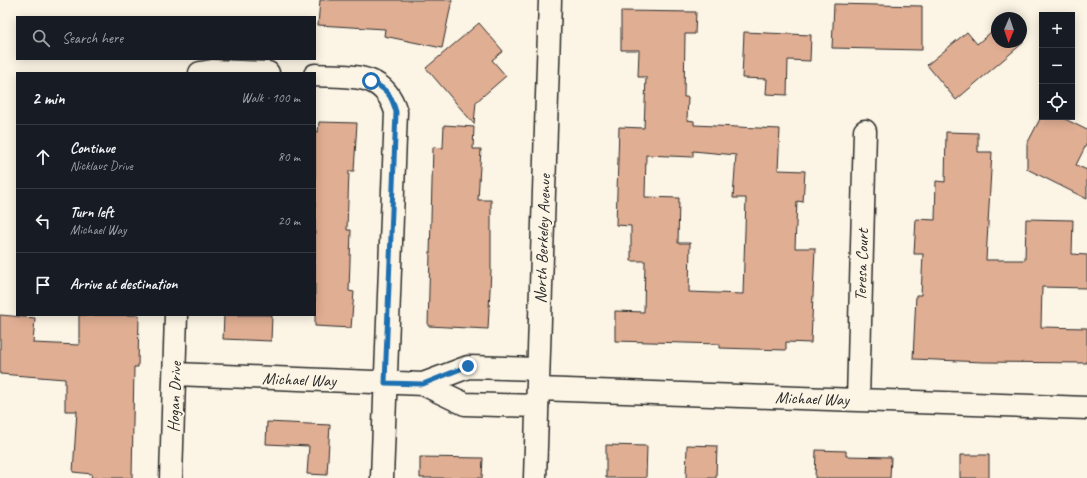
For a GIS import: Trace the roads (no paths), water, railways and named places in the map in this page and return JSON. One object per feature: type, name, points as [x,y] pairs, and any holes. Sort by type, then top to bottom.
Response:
[{"type":"street","name":"North Berkeley Avenue","points":[[535,478],[550,0]]},
{"type":"street","points":[[206,72],[240,72]]},
{"type":"street","points":[[316,75],[355,77],[371,81],[385,88],[392,99],[396,112],[382,478]]},
{"type":"street","name":"Teresa Court","points":[[858,400],[865,131]]},
{"type":"street","name":"Hogan Drive","points":[[171,478],[176,316]]},
{"type":"street","name":"Michael Way","points":[[175,374],[423,384],[468,366],[538,388]]},
{"type":"street","name":"Michael Way","points":[[423,384],[465,404],[538,388],[1087,408]]}]
